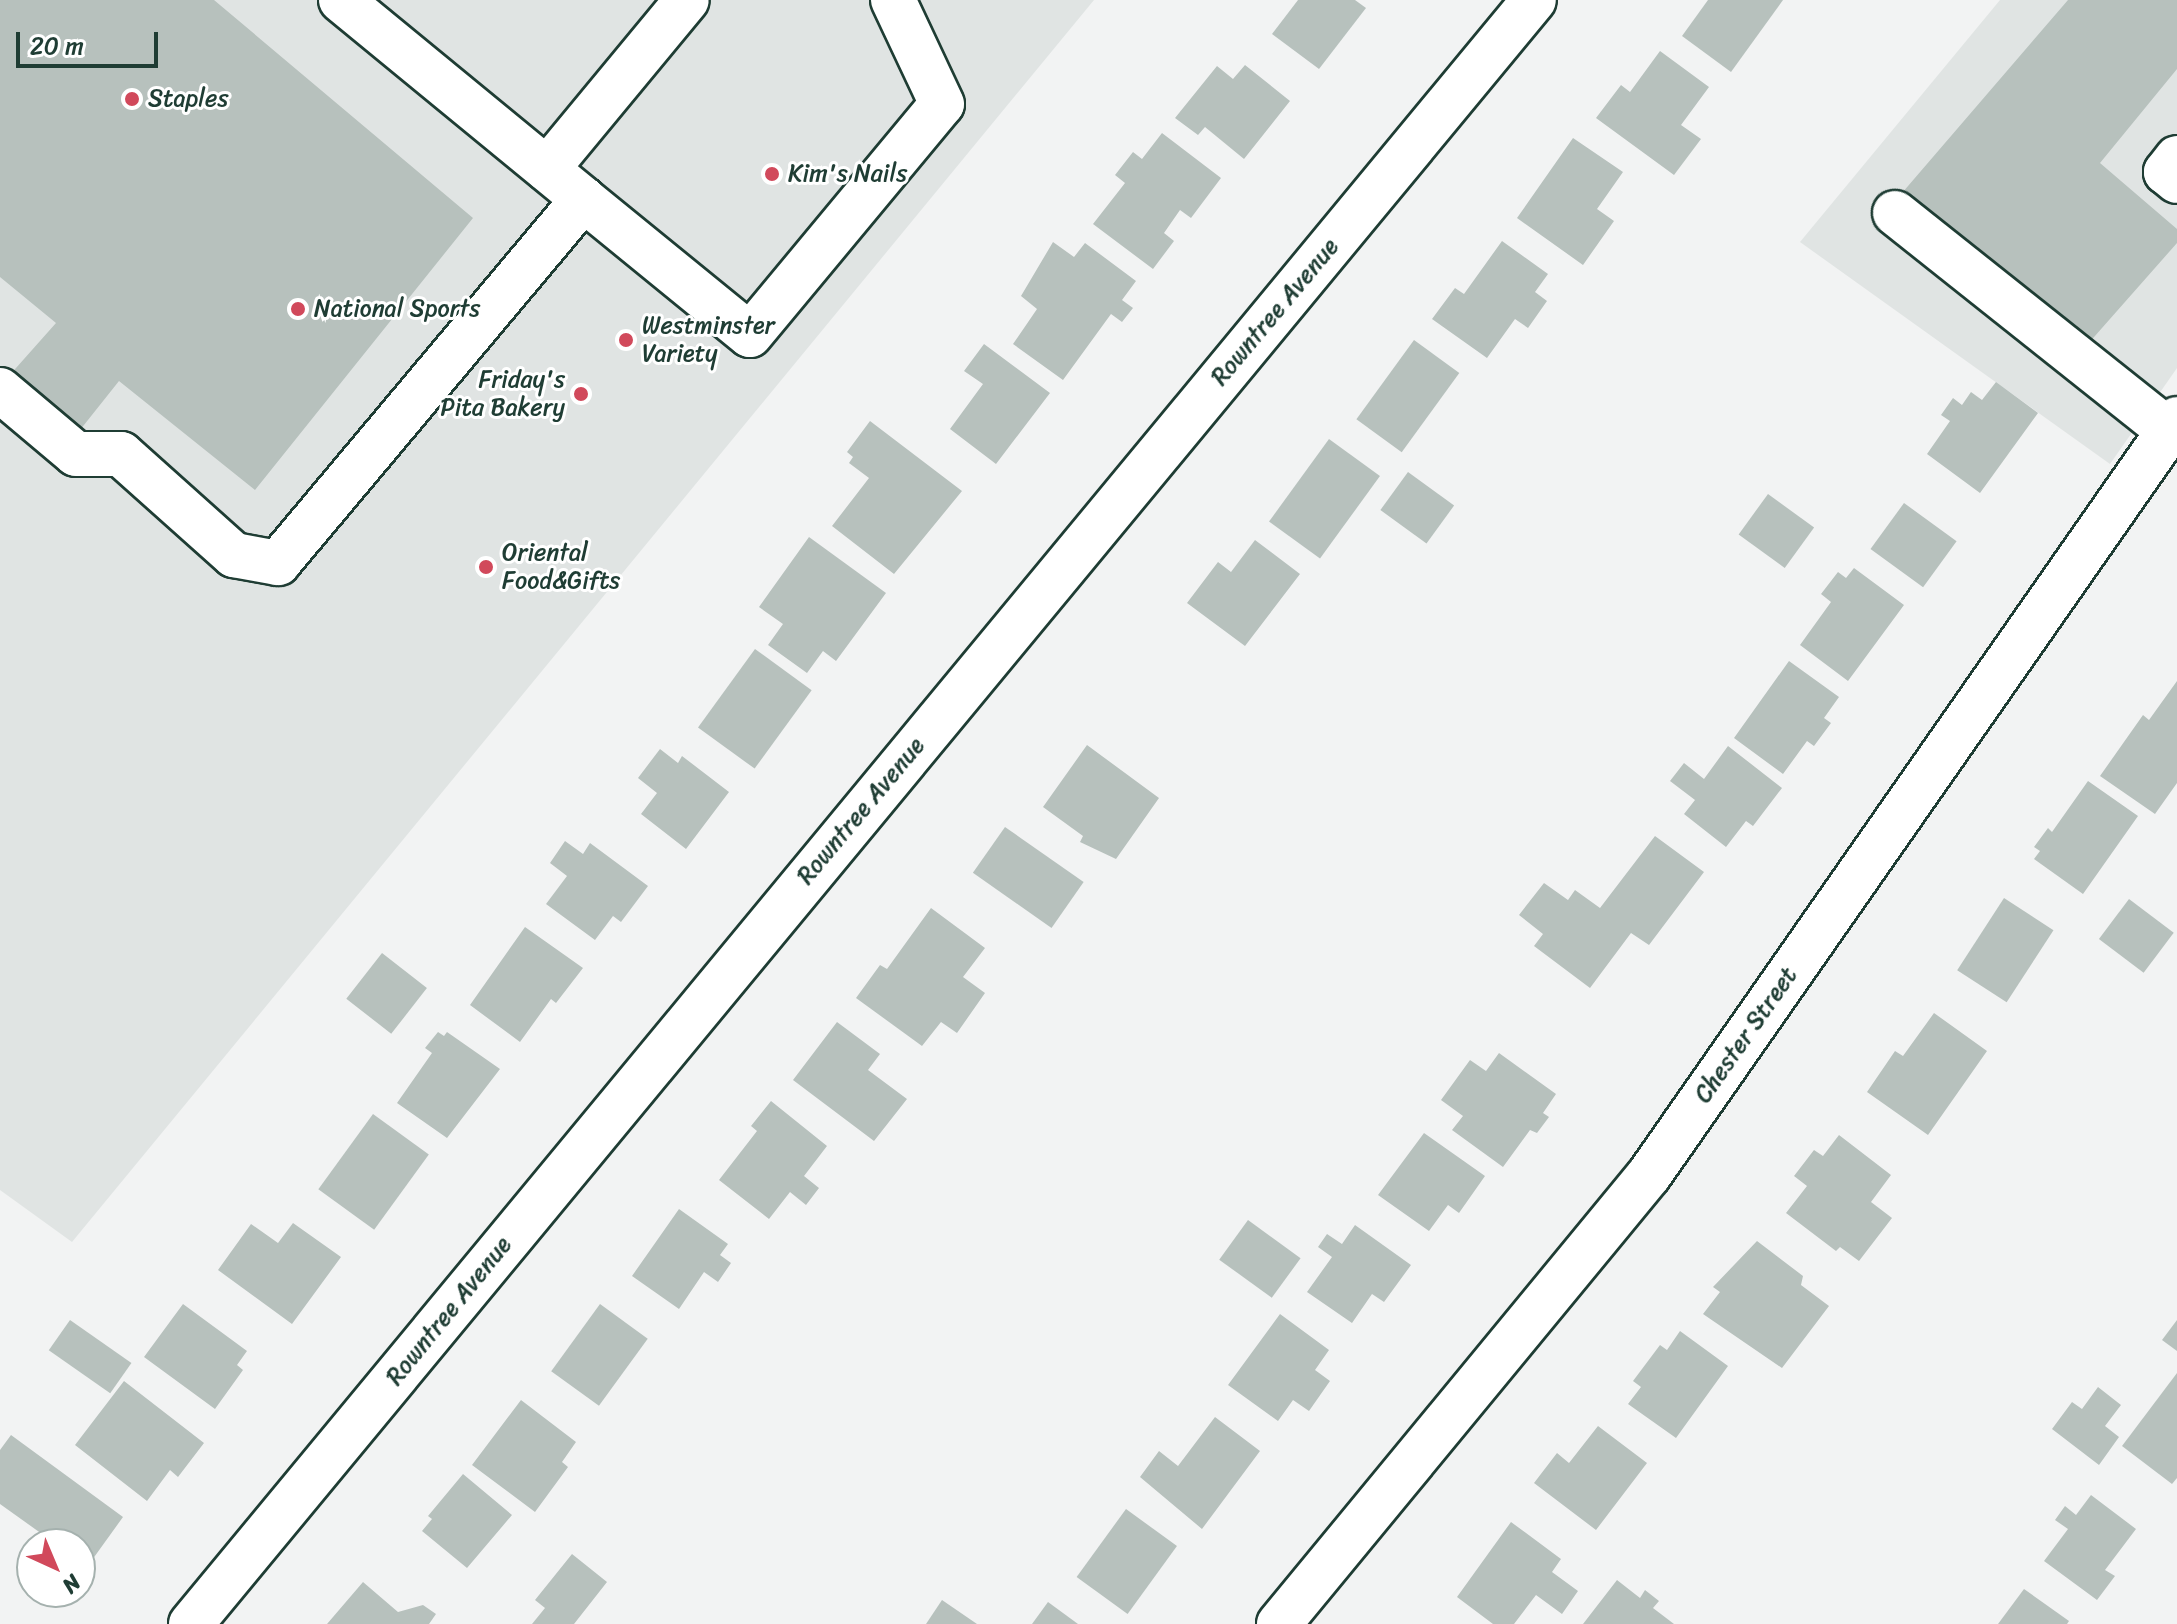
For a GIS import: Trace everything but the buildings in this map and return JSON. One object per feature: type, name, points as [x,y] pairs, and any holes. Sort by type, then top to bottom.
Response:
[{"type":"street","points":[[341,0],[750,335],[942,104],[893,0]]},
{"type":"street","points":[[547,169],[687,0]]},
{"type":"street","name":"Rowntree Avenue","points":[[191,1624],[1534,0]]},
{"type":"street","points":[[2177,158],[2166,172],[2177,181]]},
{"type":"street","points":[[0,390],[76,454],[121,454],[234,555],[278,563],[583,199]]},
{"type":"street","points":[[1895,213],[2173,425]]},
{"type":"street","name":"Chester Street","points":[[1279,1624],[1649,1175],[2173,425]]},
{"type":"shaded area","points":[[0,0],[1094,0],[72,1242],[0,1190]]},
{"type":"shaded area","points":[[2000,0],[2177,0],[2177,368],[2110,464],[1800,242]]},
{"type":"place","name":"Staples","points":[[132,99]]},
{"type":"place","name":"Kim's Nails","points":[[772,174]]},
{"type":"place","name":"National Sports","points":[[298,309]]},
{"type":"place","name":"Westminster Variety","points":[[626,340]]},
{"type":"place","name":"Friday's Pita Bakery","points":[[581,394]]},
{"type":"place","name":"Oriental Food&Gifts","points":[[486,567]]}]
